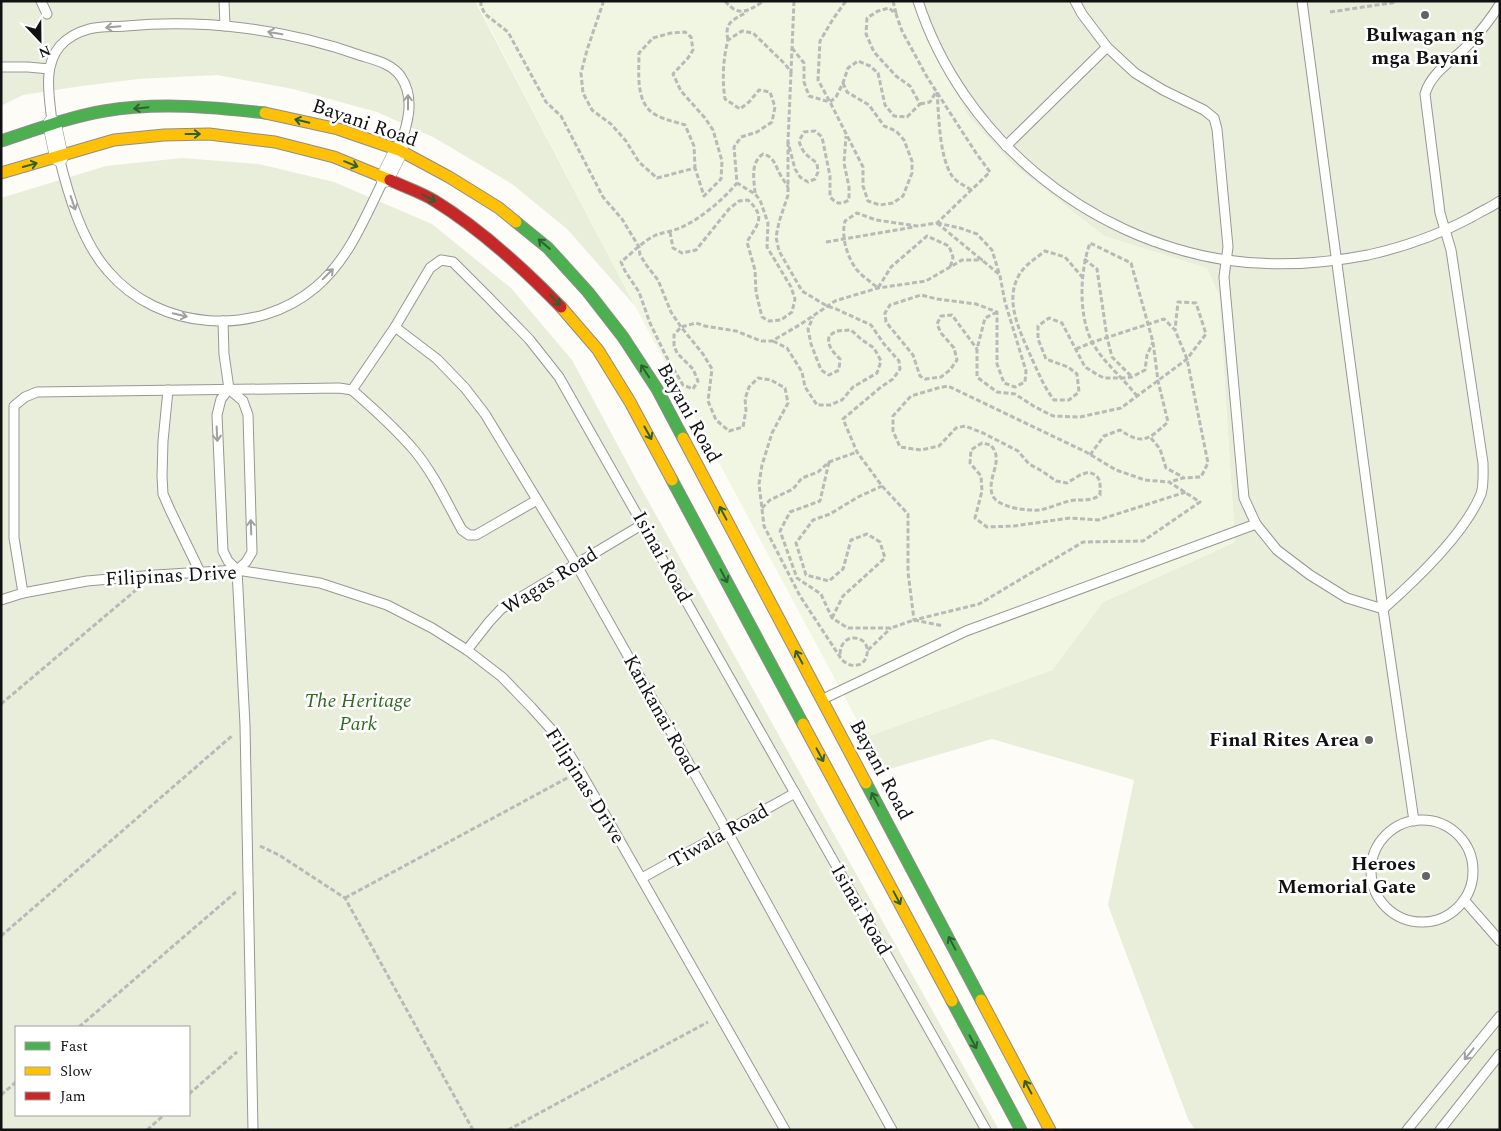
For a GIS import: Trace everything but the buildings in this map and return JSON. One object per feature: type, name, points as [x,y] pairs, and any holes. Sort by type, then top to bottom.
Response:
[{"type":"main road","name":"Bayani Road","points":[[1,141],[52,124],[104,111],[156,106],[207,107],[274,114],[338,129],[399,150],[449,177],[499,208],[548,248],[588,292],[623,337],[657,389],[1050,1130]]},
{"type":"main road","points":[[1,173],[114,140],[164,135],[209,134],[275,142],[334,157],[434,200],[478,231],[525,270],[562,308],[598,350],[630,402],[1020,1130]]},
{"type":"street","points":[[52,124],[59,157]]},
{"type":"street","points":[[385,178],[399,150]]},
{"type":"lane","points":[[41,1],[47,14]]},
{"type":"lane","points":[[224,1],[225,26]]},
{"type":"lane","points":[[918,1],[924,21],[946,66],[973,108],[1006,146],[1043,180],[1084,209],[1129,232],[1177,249],[1226,260],[1282,264],[1337,261],[1392,250],[1444,231],[1500,201]]},
{"type":"lane","points":[[1075,1],[1082,14],[1107,47],[1135,73],[1163,90],[1204,110],[1214,118],[1217,129],[1228,247],[1224,277],[1244,498],[1256,524],[1277,550],[1310,575],[1347,598],[1383,609]]},
{"type":"lane","points":[[1302,1],[1383,609],[1414,820]]},
{"type":"lane","points":[[1383,609],[1412,583],[1442,550],[1466,521],[1482,492],[1483,463],[1451,250],[1440,213],[1425,94],[1433,77],[1444,65],[1471,43],[1497,16],[1500,4]]},
{"type":"lane","points":[[52,124],[49,69],[59,47],[72,36],[89,29],[146,24],[225,26],[278,34],[347,50],[386,64],[401,75],[408,93],[408,121],[399,150]]},
{"type":"lane","points":[[1006,146],[1107,47]]},
{"type":"lane","points":[[1,67],[49,69]]},
{"type":"lane","points":[[59,157],[64,179],[78,218],[89,243],[108,271],[132,293],[164,311],[201,320],[223,321],[258,318],[288,306],[316,287],[337,266],[356,237],[385,178]]},
{"type":"lane","name":"Isinai Road","points":[[352,390],[395,326],[430,268],[441,260],[453,262],[529,339],[559,378],[986,1130]]},
{"type":"lane","points":[[223,321],[224,354],[229,389],[243,401],[248,415],[252,552],[246,562],[237,570]]},
{"type":"lane","name":"Kankanai Road","points":[[395,326],[437,358],[465,388],[485,414],[576,564],[727,831],[892,1130]]},
{"type":"lane","points":[[23,593],[14,538],[14,406],[25,397],[38,392],[339,388],[352,390],[415,451],[433,477],[462,530],[469,535],[476,535],[537,500]]},
{"type":"lane","points":[[229,389],[221,399],[217,424],[223,550],[228,561],[237,570],[244,725],[253,1130]]},
{"type":"lane","points":[[168,390],[163,441],[163,494],[200,572]]},
{"type":"lane","name":"Wagas Road","points":[[467,650],[501,610],[643,524]]},
{"type":"lane","points":[[822,700],[966,631],[1256,524]]},
{"type":"lane","name":"Filipinas Drive","points":[[1,600],[23,593],[86,582],[155,575],[237,570],[320,583],[387,604],[432,628],[467,650],[502,677],[531,706],[558,738],[580,771],[785,1130]]},
{"type":"lane","name":"Tiwala Road","points":[[642,878],[795,793]]},
{"type":"lane","points":[[1414,820],[1425,820],[1446,825],[1463,839],[1472,858],[1473,880],[1464,900],[1446,916],[1435,920],[1412,921],[1391,911],[1382,902],[1372,882],[1371,870],[1377,847],[1392,830],[1414,820]]},
{"type":"lane","points":[[1464,900],[1500,941]]},
{"type":"lane","points":[[1407,1130],[1500,1016]]},
{"type":"lane","points":[[1440,1130],[1500,1054]]},
{"type":"path","points":[[481,1],[485,14],[508,32],[546,102],[561,116],[603,197],[622,219],[639,247],[640,255],[658,280],[671,312],[712,369],[708,401],[716,420],[729,431],[743,426],[748,387],[758,378],[771,380],[785,388],[788,402],[772,433],[762,465],[759,484],[764,526],[800,596],[842,660],[853,666],[859,665],[864,661],[868,650],[890,628]]},
{"type":"path","points":[[602,1],[582,73],[583,93],[592,110],[611,124],[626,141],[639,162],[657,178],[695,168]]},
{"type":"path","points":[[725,1],[732,10],[741,12],[749,10]]},
{"type":"path","points":[[764,1],[729,22],[726,31],[728,40],[725,52],[723,86],[725,99],[740,110],[750,102],[759,90],[770,92],[775,107],[772,122],[758,132],[741,137],[734,147],[737,183],[731,191],[708,210],[684,226],[656,235],[621,262],[639,292],[650,323],[670,363],[683,385],[693,389],[698,381],[693,369],[677,354],[674,346],[674,336],[681,327],[696,323],[736,331],[761,341],[772,341],[787,348],[802,372],[805,387],[817,405],[830,405],[842,400],[853,387],[877,373],[881,361],[874,348],[851,330],[836,331],[829,336],[828,341],[830,348],[840,359],[839,370],[829,375],[822,370],[811,344],[808,329],[814,315]]},
{"type":"path","points":[[794,1],[788,142],[788,196],[778,222],[776,237],[779,251],[802,291],[827,306],[871,325],[884,344],[899,360],[900,369],[893,380],[881,387],[843,418],[857,452],[882,486],[908,514],[908,572],[914,620]]},
{"type":"path","points":[[843,83],[847,92],[868,105],[884,126],[896,132],[904,140],[912,160],[912,173],[903,196],[893,203],[880,205],[868,201],[863,186],[863,167],[818,80],[820,41],[832,19],[846,1]]},
{"type":"path","points":[[892,1],[902,31],[914,56],[990,172],[937,223]]},
{"type":"path","points":[[1330,12],[1397,2]]},
{"type":"path","points":[[896,14],[889,8],[873,14],[867,18],[866,34],[874,52],[896,76],[910,86],[920,104]]},
{"type":"path","points":[[728,40],[742,31],[752,33],[786,64],[791,72]]},
{"type":"path","points":[[685,32],[691,37],[693,50],[673,74],[681,91],[713,130],[722,161],[721,179],[704,196],[695,168],[694,146],[685,125],[655,115],[646,107],[640,90],[639,53],[653,38],[671,33],[685,32]]},
{"type":"path","points":[[792,48],[804,63],[804,82],[809,96],[830,102]]},
{"type":"path","points":[[830,102],[836,97],[848,68],[858,61],[870,66],[878,73],[885,105],[894,116],[907,117],[920,104],[930,102],[937,92]]},
{"type":"path","points":[[937,92],[940,135],[946,161],[953,178],[971,190]]},
{"type":"path","points":[[788,142],[795,169],[800,177],[808,182],[815,179],[818,172],[817,163],[806,156],[801,149],[799,141],[804,132],[815,131],[822,137],[830,176],[830,197],[836,203],[842,204],[850,200],[844,163],[846,134]]},
{"type":"path","points":[[755,194],[754,163],[763,154],[769,155],[774,161],[788,187]]},
{"type":"path","points":[[670,232],[673,248],[682,253],[696,250],[729,209],[739,201],[748,200],[755,206],[760,216],[758,225],[747,242],[755,270],[759,307],[762,316],[769,321],[781,320],[792,312],[795,299],[791,287],[767,247],[768,223],[760,200],[755,194],[737,183]]},
{"type":"path","points":[[878,288],[857,269],[849,254],[844,238],[844,221],[857,213],[876,220],[917,226]]},
{"type":"path","points":[[937,223],[1000,276]]},
{"type":"path","points":[[826,242],[937,223],[977,234],[992,250],[1005,302],[1026,371],[1025,382],[1015,387],[1004,383],[997,364],[997,312]]},
{"type":"path","points":[[878,288],[891,268],[927,236],[949,246],[953,257],[950,268]]},
{"type":"path","points":[[1090,455],[1104,436],[1120,430],[1132,438],[1151,437],[1168,422],[1158,381],[1153,342],[1131,263],[1090,243],[1084,259],[1083,314],[1092,342],[1137,396]]},
{"type":"path","points":[[1084,278],[1065,257],[1046,251],[1027,264],[1017,278],[1013,297],[1015,316],[1044,387],[1054,400],[1069,400],[1079,392],[1077,374],[1068,367],[1046,359],[1038,339],[1038,326],[1049,318],[1062,323],[1085,367],[1104,378],[1132,377],[1145,370],[1147,355],[1153,342]]},
{"type":"path","points":[[1084,259],[1097,269],[1107,338],[1112,357],[1132,377]]},
{"type":"path","points":[[772,341],[834,301],[878,288],[926,281],[962,260],[983,260]]},
{"type":"path","points":[[977,349],[952,315],[942,316],[937,324],[941,333],[954,348],[957,360],[941,378],[925,379],[920,376],[913,355],[886,322],[885,313],[890,306],[921,295],[936,299],[976,304],[997,312]]},
{"type":"path","points":[[997,312],[985,318],[977,349],[977,377],[997,392],[1015,394],[1053,416],[1080,416],[1121,408],[1187,359],[1206,334],[1196,303],[1178,302],[1175,330]]},
{"type":"path","points":[[1076,349],[1164,319],[1175,330],[1187,359],[1208,463],[1201,477],[1183,478],[1169,482],[1144,480],[1116,470],[1090,455],[948,386],[911,396],[893,416],[893,432],[900,447],[921,450],[939,446],[956,428],[965,426],[1018,451],[1029,464],[1056,481],[1067,482],[1080,474],[1089,472],[1099,479],[1100,495],[1092,500],[1072,500],[1040,510],[1010,508],[992,496],[990,484],[996,456],[991,445],[982,443],[971,450],[970,463],[981,476],[982,484],[975,518],[986,527],[1014,526],[1070,518],[1098,520],[1186,492]]},
{"type":"path","points":[[1151,437],[1160,449],[1166,468],[1183,478]]},
{"type":"path","points":[[762,508],[770,500],[793,489],[802,478],[818,472],[829,462],[857,452]]},
{"type":"path","points":[[829,462],[820,501],[790,512],[780,531],[797,578],[821,594],[832,618],[848,628],[890,628],[978,604],[1083,542],[1143,540],[1200,502],[1169,482]]},
{"type":"path","points":[[832,618],[843,596],[885,558],[880,542],[867,534],[851,540],[843,569],[829,581],[806,575],[796,543],[813,520],[830,514],[858,497],[882,486]]},
{"type":"path","points":[[1,704],[155,575]]},
{"type":"path","points":[[914,620],[966,631]]},
{"type":"path","points":[[840,655],[842,643],[847,639],[860,639],[868,650]]},
{"type":"path","points":[[1,936],[244,725]]},
{"type":"path","points":[[345,898],[580,771]]},
{"type":"path","points":[[247,840],[279,855],[345,898],[473,1130]]},
{"type":"path","points":[[80,1026],[248,881]]},
{"type":"path","points":[[508,1130],[720,1016]]},
{"type":"path","points":[[190,1093],[251,1040]]},
{"type":"path","points":[[1,1095],[15,1083]]},
{"type":"path","points":[[147,1130],[163,1116]]},
{"type":"green space","points":[[1,1],[475,1],[635,306],[567,229],[512,184],[435,138],[377,112],[293,89],[217,75],[138,79],[82,86],[23,95],[1,106]]},
{"type":"green space","points":[[476,1],[914,1],[927,40],[969,117],[1011,163],[1104,236],[1207,268],[1219,295],[1235,542],[1103,602],[1052,670],[866,737],[635,306]]},
{"type":"green space","points":[[914,1],[1500,1],[1500,1130],[1195,1130],[1188,1119],[1108,905],[1134,780],[992,739],[886,770],[866,737],[1052,670],[1103,602],[1235,542],[1219,296],[1207,269],[1104,236],[1011,163],[969,117],[927,40]]},
{"type":"green space","name":"The Heritage Park","points":[[182,158],[259,164],[334,182],[432,224],[511,288],[572,360],[637,481],[999,1130],[1,1130],[1,198],[106,166]]},
{"type":"traffic: fast","points":[[1,141],[78,117],[124,108],[185,106],[265,113]]},
{"type":"traffic: fast","points":[[516,222],[548,248],[588,292],[623,337],[657,389],[683,438]]},
{"type":"traffic: fast","points":[[672,480],[803,724]]},
{"type":"traffic: fast","points":[[866,783],[981,1000]]},
{"type":"traffic: fast","points":[[952,1001],[1021,1130]]},
{"type":"traffic: slow","points":[[265,113],[338,129],[399,150],[449,177],[499,208],[516,222]]},
{"type":"traffic: slow","points":[[1,173],[114,140],[164,135],[209,134],[275,142],[334,157],[390,180]]},
{"type":"traffic: slow","points":[[561,307],[598,350],[630,402],[672,480]]},
{"type":"traffic: slow","points":[[683,438],[866,783]]},
{"type":"traffic: slow","points":[[803,724],[952,1001]]},
{"type":"traffic: slow","points":[[981,1000],[1050,1130]]},
{"type":"traffic: jam","points":[[390,180],[430,198],[469,224],[517,264],[561,307]]},
{"type":"place","name":"Bulwagan ng mga Bayani","points":[[1425,15]]},
{"type":"place","name":"Final Rites Area","points":[[1369,740]]},
{"type":"place","name":"Heroes Memorial Gate","points":[[1426,876]]}]
